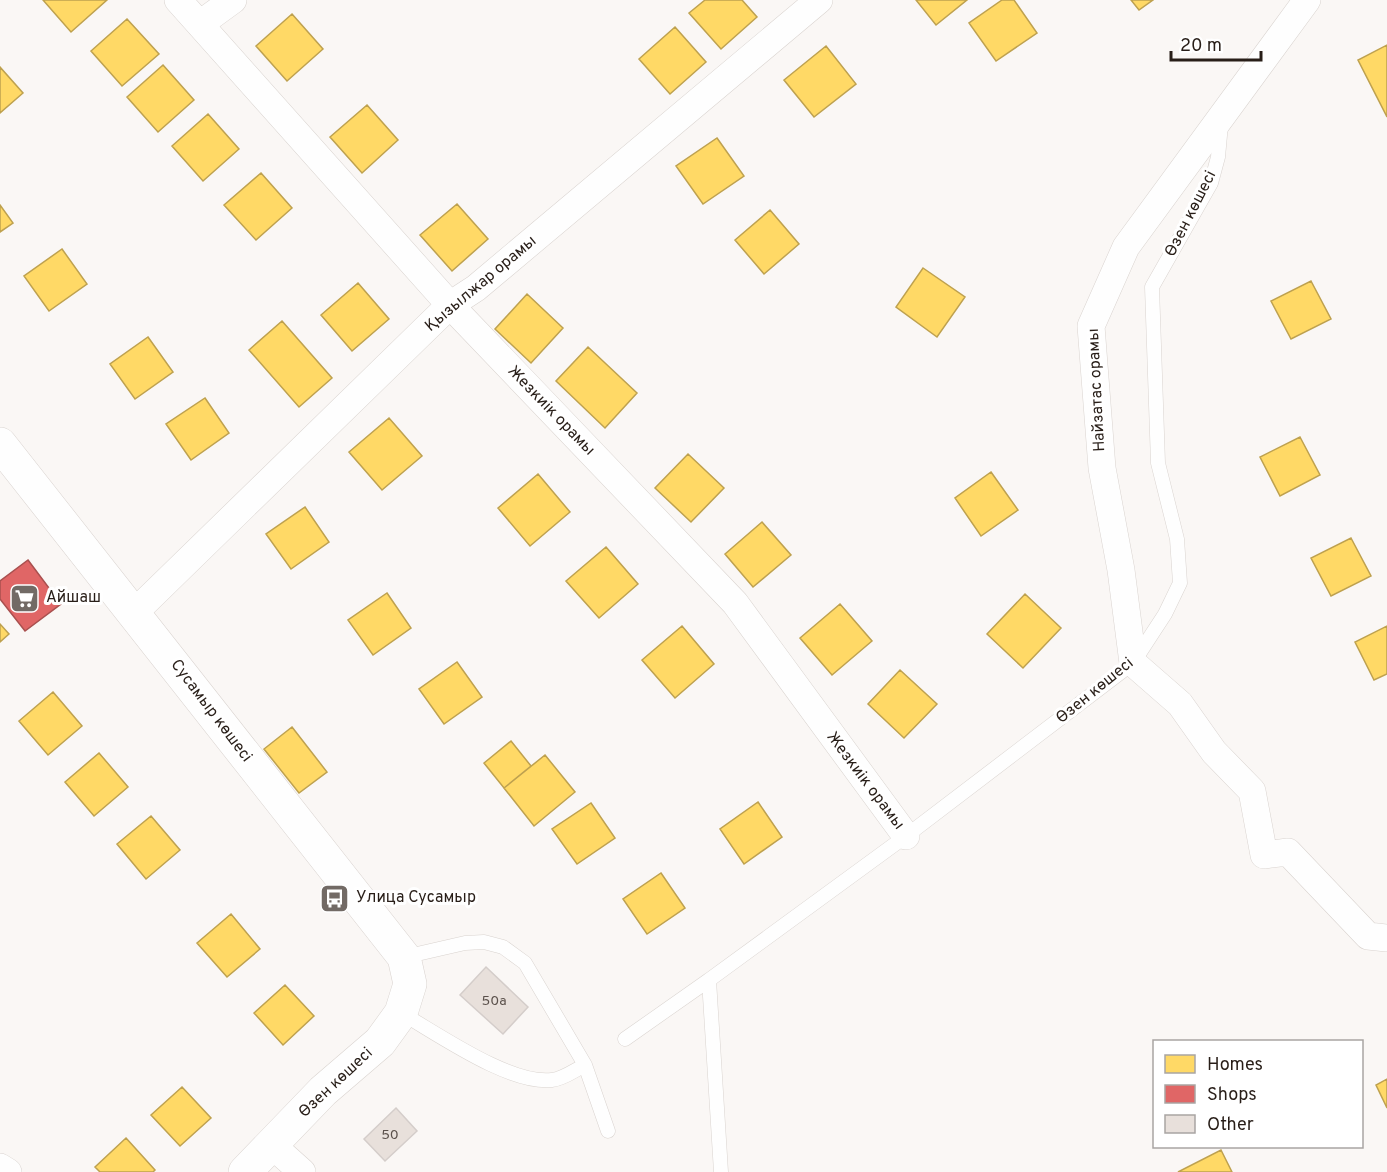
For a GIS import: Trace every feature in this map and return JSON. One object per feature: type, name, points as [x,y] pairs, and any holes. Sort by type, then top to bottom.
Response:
[{"type":"main road","name":"Сусамыр көшесі","points":[[0,444],[135,612],[405,985]]},
{"type":"main road","name":"Өзен көшесі","points":[[245,1172],[273,1146],[323,1091],[380,1042],[405,985]]},
{"type":"street","name":"Жезкиік орамы","points":[[178,0],[450,305],[735,603],[906,836]]},
{"type":"street","points":[[200,24],[233,0]]},
{"type":"street","name":"Қызылжар орамы","points":[[135,612],[450,305],[476,288],[819,0]]},
{"type":"street","name":"Найзатас орамы","points":[[1133,663],[1121,570],[1102,468],[1091,326],[1126,246],[1307,0]]},
{"type":"street","points":[[1133,663],[1180,704],[1214,752],[1252,791],[1264,855],[1288,852],[1368,936],[1387,938]]},
{"type":"street","points":[[273,1146],[302,1172]]},
{"type":"street","points":[[0,1167],[8,1172]]},
{"type":"lane","name":"Өзен көшесі","points":[[625,1039],[906,836],[1133,663],[1165,614],[1180,583],[1178,539],[1158,463],[1152,287],[1211,183],[1218,157],[1222,116]]},
{"type":"lane","points":[[585,1065],[554,1080],[533,1081],[505,1071],[405,985],[465,943],[484,942],[503,947],[525,963],[585,1065],[608,1131]]},
{"type":"lane","points":[[709,980],[716,1128],[721,1172]]},
{"type":"building: Homes","points":[[43,0],[107,0],[71,32]]},
{"type":"building: Homes","points":[[705,0],[742,0],[757,17],[721,49],[689,13]]},
{"type":"building: Homes","points":[[916,0],[967,0],[936,25]]},
{"type":"building: Homes","points":[[1002,0],[1014,0],[1037,33],[996,61],[969,23]]},
{"type":"building: Homes","points":[[1131,0],[1153,0],[1139,10]]},
{"type":"building: Homes","points":[[292,14],[323,49],[287,81],[256,46]]},
{"type":"building: Homes","points":[[127,19],[159,54],[122,86],[91,51]]},
{"type":"building: Homes","points":[[675,27],[706,62],[670,94],[639,59]]},
{"type":"building: Homes","points":[[1387,45],[1387,117],[1358,60]]},
{"type":"building: Homes","points":[[826,46],[856,84],[814,117],[784,80]]},
{"type":"building: Homes","points":[[163,65],[194,100],[158,132],[127,97]]},
{"type":"building: Homes","points":[[0,67],[23,93],[0,113]]},
{"type":"building: Homes","points":[[367,105],[398,140],[362,173],[330,137]]},
{"type":"building: Homes","points":[[208,114],[239,149],[203,181],[172,146]]},
{"type":"building: Homes","points":[[717,138],[744,176],[703,204],[676,166]]},
{"type":"building: Homes","points":[[261,173],[292,208],[256,240],[224,205]]},
{"type":"building: Homes","points":[[457,204],[488,239],[452,271],[420,235]]},
{"type":"building: Homes","points":[[0,205],[13,223],[0,232]]},
{"type":"building: Homes","points":[[770,210],[799,244],[764,274],[735,240]]},
{"type":"building: Homes","points":[[62,249],[87,284],[49,311],[24,276]]},
{"type":"building: Homes","points":[[923,268],[965,297],[937,337],[896,307]]},
{"type":"building: Homes","points":[[1311,281],[1331,319],[1291,339],[1271,301]]},
{"type":"building: Homes","points":[[358,283],[389,319],[352,351],[321,315]]},
{"type":"building: Homes","points":[[527,294],[563,328],[531,363],[495,329]]},
{"type":"building: Homes","points":[[282,321],[332,378],[299,407],[249,350]]},
{"type":"building: Homes","points":[[148,337],[173,372],[135,399],[110,364]]},
{"type":"building: Homes","points":[[588,347],[637,393],[605,428],[556,381]]},
{"type":"building: Homes","points":[[205,398],[229,433],[191,460],[166,424]]},
{"type":"building: Homes","points":[[389,418],[422,456],[382,490],[349,452]]},
{"type":"building: Homes","points":[[1300,437],[1320,475],[1280,496],[1260,457]]},
{"type":"building: Homes","points":[[688,454],[724,488],[691,522],[655,488]]},
{"type":"building: Homes","points":[[991,472],[1018,510],[981,536],[955,498]]},
{"type":"building: Homes","points":[[538,474],[570,512],[530,546],[498,508]]},
{"type":"building: Homes","points":[[305,507],[329,542],[291,569],[266,534]]},
{"type":"building: Homes","points":[[762,522],[791,555],[753,587],[725,554]]},
{"type":"building: Homes","points":[[1351,538],[1371,576],[1331,596],[1311,558]]},
{"type":"building: Homes","points":[[606,547],[638,584],[599,618],[566,581]]},
{"type":"building: Homes","points":[[387,593],[411,628],[373,655],[348,620]]},
{"type":"building: Homes","points":[[1025,594],[1061,628],[1023,668],[987,634]]},
{"type":"building: Homes","points":[[840,604],[872,641],[832,675],[800,638]]},
{"type":"building: Homes","points":[[0,624],[9,634],[0,642]]},
{"type":"building: Homes","points":[[682,626],[714,664],[675,698],[642,660]]},
{"type":"building: Homes","points":[[1387,626],[1387,674],[1374,680],[1355,642]]},
{"type":"building: Homes","points":[[457,662],[482,697],[444,724],[419,689]]},
{"type":"building: Homes","points":[[900,670],[937,704],[904,738],[868,704]]},
{"type":"building: Homes","points":[[53,692],[82,726],[48,755],[19,721]]},
{"type":"building: Homes","points":[[292,727],[327,772],[299,793],[264,749]]},
{"type":"building: Homes","points":[[511,741],[531,766],[504,788],[484,763]]},
{"type":"building: Homes","points":[[99,753],[128,787],[94,816],[65,782]]},
{"type":"building: Homes","points":[[545,755],[575,792],[534,826],[504,788]]},
{"type":"building: Homes","points":[[758,802],[782,837],[744,864],[720,829]]},
{"type":"building: Homes","points":[[591,803],[615,838],[577,864],[552,829]]},
{"type":"building: Homes","points":[[151,816],[180,850],[146,879],[117,844]]},
{"type":"building: Homes","points":[[661,873],[685,908],[647,934],[623,899]]},
{"type":"building: Homes","points":[[231,914],[260,949],[227,977],[197,943]]},
{"type":"building: Homes","points":[[285,985],[314,1016],[283,1045],[254,1013]]},
{"type":"building: Homes","points":[[1387,1079],[1387,1108],[1376,1085]]},
{"type":"building: Homes","points":[[182,1087],[211,1118],[180,1146],[151,1115]]},
{"type":"building: Homes","points":[[126,1138],[155,1170],[153,1172],[100,1172],[95,1167]]},
{"type":"building: Homes","points":[[1221,1150],[1232,1172],[1178,1172]]},
{"type":"building: Shops","points":[[28,560],[61,604],[25,631],[0,599],[0,581]]},
{"type":"building: Other","points":[[486,967],[528,1007],[503,1034],[460,995]]},
{"type":"building: Other","points":[[396,1108],[417,1131],[385,1161],[364,1139]]},
{"type":"place","name":"Айшаш","points":[[25,598]]},
{"type":"place","name":"Улица Сусамыр","points":[[335,898]]}]
